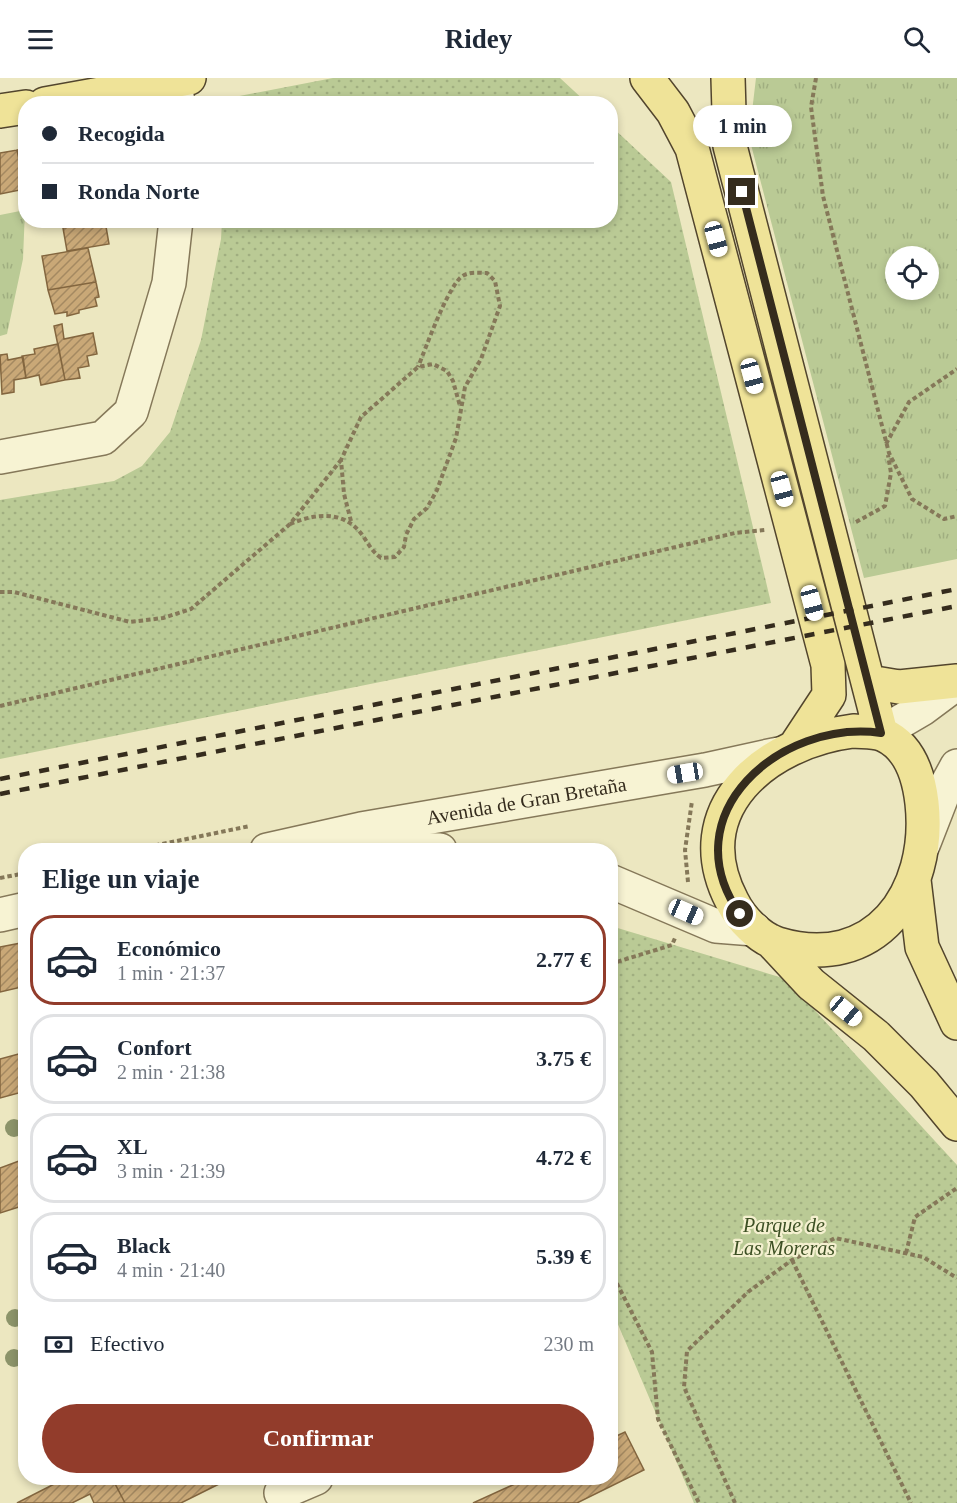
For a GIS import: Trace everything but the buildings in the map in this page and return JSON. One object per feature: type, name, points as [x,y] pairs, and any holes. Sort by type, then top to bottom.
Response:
[{"type":"main road","points":[[647,78],[674,112],[692,148],[828,665],[831,682],[829,695],[787,750]]},
{"type":"main road","points":[[728,78],[730,147],[881,733]]},
{"type":"main road","points":[[101,96],[179,85]]},
{"type":"main road","points":[[0,111],[18,108]]},
{"type":"main road","points":[[869,682],[899,687],[957,682]]},
{"type":"main road","points":[[762,935],[818,951],[854,944],[873,933],[893,916],[914,880],[923,845],[922,805],[916,771],[904,751],[881,733],[841,733],[787,750],[754,771],[738,790],[727,812],[720,835],[718,856],[726,888],[734,906],[762,935],[811,984],[876,1036],[924,1084],[957,1124]]},
{"type":"main road","points":[[914,880],[919,938],[957,1023]]},
{"type":"street","points":[[0,457],[103,438],[130,412],[169,283],[175,228]]},
{"type":"street","points":[[881,733],[922,710],[957,682]]},
{"type":"street","name":"Avenida de Gran Bretaña","points":[[301,843],[361,829],[705,770],[787,750]]},
{"type":"street","points":[[923,845],[946,786],[957,766]]},
{"type":"street","points":[[618,884],[716,926],[762,935]]},
{"type":"street","points":[[0,915],[18,911]]},
{"type":"street","points":[[280,1491],[297,1485]]},
{"type":"path","points":[[816,78],[810,107],[823,196],[886,443],[891,473],[885,506],[863,519],[830,532]]},
{"type":"path","points":[[0,592],[14,592],[130,622],[163,618],[191,609],[290,524],[341,460],[361,417],[418,367],[437,319],[461,277],[473,272],[487,273],[495,281],[500,306],[481,359],[465,387],[456,438],[437,490],[427,508],[414,519],[406,535],[404,547],[395,557],[381,558],[370,549],[351,522],[344,494],[341,460]]},
{"type":"path","points":[[418,367],[433,364],[447,370],[453,381],[460,408]]},
{"type":"path","points":[[886,443],[909,402],[957,369]]},
{"type":"path","points":[[886,443],[912,499],[944,519],[957,515]]},
{"type":"path","points":[[290,524],[310,515],[335,516],[351,522]]},
{"type":"path","points":[[0,706],[735,533],[773,529]]},
{"type":"path","points":[[0,878],[18,875]]},
{"type":"path","points":[[906,1253],[915,1217],[957,1188]]},
{"type":"path","points":[[735,1503],[684,1387],[687,1351],[748,1292],[792,1260],[835,1238],[923,1257],[957,1278]]},
{"type":"path","points":[[792,1260],[911,1503]]},
{"type":"path","points":[[618,1286],[652,1352],[658,1419],[699,1503]]},
{"type":"green space","points":[[333,78],[560,78],[579,96],[240,96]]},
{"type":"green space","points":[[756,78],[957,78],[957,559],[864,578],[749,137]]},
{"type":"green space","points":[[618,133],[671,182],[771,603],[0,759],[0,500],[114,481],[142,466],[170,432],[201,340],[222,228],[618,228]]},
{"type":"green space","points":[[18,211],[18,228],[24,228],[23,259],[7,334],[0,336],[0,215]]},
{"type":"green space","name":"Parque de Las Moreras","points":[[618,928],[786,979],[957,1165],[957,1503],[694,1503],[618,1324]]},
{"type":"railway","points":[[0,779],[957,589]]},
{"type":"railway","points":[[0,794],[957,606]]},
{"type":"route","points":[[740,914],[726,888],[718,856],[720,835],[727,812],[745,781],[769,759],[796,745],[830,734],[853,731],[881,733],[742,192]]}]
